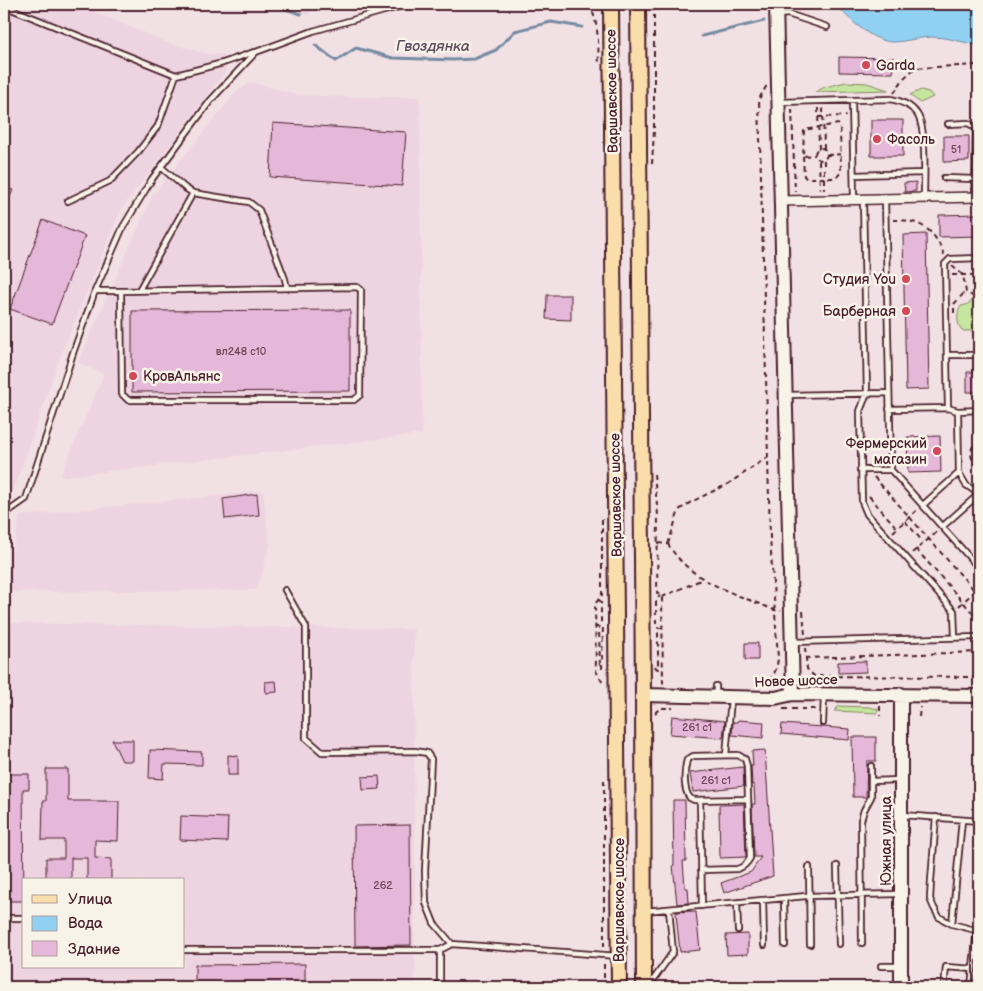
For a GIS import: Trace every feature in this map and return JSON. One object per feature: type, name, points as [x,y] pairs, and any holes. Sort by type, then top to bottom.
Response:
[{"type":"main road","name":"Варшавское шоссе","points":[[611,4],[620,987]]},
{"type":"main road","name":"Варшавское шоссе","points":[[638,4],[644,987]]},
{"type":"street","points":[[776,9],[793,694]]},
{"type":"street","points":[[780,201],[977,197]]},
{"type":"street","name":"Новое шоссе","points":[[643,695],[716,692],[731,698],[775,698],[793,694],[979,696]]},
{"type":"street","name":"Южная улица","points":[[901,694],[902,987]]},
{"type":"lane","points":[[4,6],[176,75],[223,63],[313,31],[409,4]]},
{"type":"lane","points":[[776,9],[828,27]]},
{"type":"lane","points":[[4,511],[9,511],[26,499],[72,353],[95,291],[123,228],[152,179],[211,100],[256,52]]},
{"type":"lane","points":[[68,201],[110,180],[138,152],[158,126],[176,75]]},
{"type":"lane","points":[[778,102],[890,99],[900,101],[910,107],[921,121],[924,198]]},
{"type":"lane","points":[[852,100],[854,175],[859,200],[867,393],[860,411],[862,502],[864,510],[954,611],[956,637]]},
{"type":"lane","points":[[948,124],[968,123],[975,127],[977,197]]},
{"type":"lane","points":[[161,167],[193,193],[249,202],[259,210],[287,288]]},
{"type":"lane","points":[[854,175],[923,174]]},
{"type":"lane","points":[[944,178],[975,179]]},
{"type":"lane","points":[[139,290],[193,193]]},
{"type":"lane","points":[[885,199],[891,470],[979,568]]},
{"type":"lane","points":[[948,408],[945,264],[955,258],[979,258]]},
{"type":"lane","points":[[95,291],[357,286],[361,290],[360,395],[354,400],[128,400],[122,394],[121,291]]},
{"type":"lane","points":[[947,355],[979,355]]},
{"type":"lane","points":[[785,395],[889,393]]},
{"type":"lane","points":[[890,409],[948,408],[958,411],[979,410]]},
{"type":"lane","points":[[942,527],[979,494],[966,486],[959,473],[958,411]]},
{"type":"lane","points":[[860,470],[891,470]]},
{"type":"lane","points":[[923,505],[959,473]]},
{"type":"lane","points":[[285,590],[306,627],[306,738],[322,752],[415,751],[426,753],[431,759],[424,871],[426,903],[434,922],[452,944]]},
{"type":"lane","points":[[792,642],[979,637]]},
{"type":"lane","points":[[823,724],[824,695]]},
{"type":"lane","points":[[726,755],[731,698]]},
{"type":"lane","points":[[702,870],[738,869],[750,858],[747,762],[738,755],[693,756],[687,760],[687,795],[694,800],[748,799]]},
{"type":"lane","points":[[862,943],[861,820],[871,797],[871,766]]},
{"type":"lane","points":[[872,781],[901,780]]},
{"type":"lane","points":[[700,800],[702,906]]},
{"type":"lane","points":[[901,815],[979,821]]},
{"type":"lane","points":[[936,817],[930,899],[939,916],[952,924],[978,930],[971,987]]},
{"type":"lane","points":[[952,924],[962,820]]},
{"type":"lane","points":[[837,866],[839,944]]},
{"type":"lane","points":[[809,867],[810,944]]},
{"type":"lane","points":[[644,911],[809,896],[901,894]]},
{"type":"lane","points":[[784,898],[785,945]]},
{"type":"lane","points":[[763,900],[764,945]]},
{"type":"lane","points":[[737,902],[738,930]]},
{"type":"lane","points":[[648,987],[673,952],[669,909]]},
{"type":"lane","points":[[4,918],[22,918]]},
{"type":"lane","points":[[185,950],[440,950],[452,944],[620,956]]},
{"type":"lane","points":[[440,950],[440,987]]},
{"type":"lane","points":[[881,966],[901,966]]},
{"type":"lane","points":[[944,987],[946,967],[973,969]]},
{"type":"path","points":[[589,4],[595,14],[599,66]]},
{"type":"path","points":[[651,169],[654,131],[654,4]]},
{"type":"path","points":[[890,99],[904,78],[915,68],[979,65]]},
{"type":"path","points":[[756,688],[765,685],[772,678],[777,669],[778,658],[770,538],[759,99],[770,78]]},
{"type":"path","points":[[820,101],[823,117],[824,148],[828,155]]},
{"type":"path","points":[[815,155],[819,149],[818,117],[820,101]]},
{"type":"path","points":[[818,117],[853,116]]},
{"type":"path","points":[[840,125],[840,176],[807,179],[804,177],[803,132],[805,129],[823,126],[840,125]]},
{"type":"path","points":[[819,149],[824,148]]},
{"type":"path","points":[[822,200],[824,160],[828,155],[854,154]]},
{"type":"path","points":[[803,156],[815,155]]},
{"type":"path","points":[[815,155],[819,160],[822,200]]},
{"type":"path","points":[[819,160],[824,160]]},
{"type":"path","points":[[886,220],[915,222],[926,228],[939,242],[947,262],[963,275],[966,292],[976,298],[976,301],[979,303],[979,317]]},
{"type":"path","points":[[945,275],[979,274]]},
{"type":"path","points":[[954,321],[954,304],[966,292]]},
{"type":"path","points":[[979,438],[974,443],[971,453],[974,464],[979,468]]},
{"type":"path","points":[[668,544],[678,510],[728,484],[767,459],[768,456]]},
{"type":"path","points":[[654,469],[658,496],[657,593],[661,596],[663,689]]},
{"type":"path","points":[[867,470],[975,591]]},
{"type":"path","points":[[861,487],[897,528]]},
{"type":"path","points":[[888,537],[923,505]]},
{"type":"path","points":[[602,516],[602,595],[596,604],[596,671],[605,686]]},
{"type":"path","points":[[905,521],[924,543]]},
{"type":"path","points":[[906,558],[942,527]]},
{"type":"path","points":[[658,543],[668,544],[683,564],[718,588],[774,610],[804,611],[805,658],[807,669],[814,676],[979,677]]},
{"type":"path","points":[[916,549],[979,620]]},
{"type":"path","points":[[662,628],[658,628],[658,669],[656,668],[656,600],[661,596],[703,579]]},
{"type":"path","points":[[954,611],[979,587]]},
{"type":"path","points":[[596,627],[599,627],[600,668],[602,668],[602,624],[601,602],[599,600]]},
{"type":"path","points":[[805,658],[979,652]]},
{"type":"path","points":[[604,776],[604,987]]},
{"type":"shaded area","points":[[4,4],[75,4],[171,44],[209,54],[224,54],[226,71],[121,210],[60,357],[14,490],[4,491]]},
{"type":"shaded area","points":[[272,4],[317,4],[308,15]]},
{"type":"shaded area","points":[[251,82],[298,95],[420,97],[422,434],[60,477],[104,374],[78,363],[152,196],[236,92]]},
{"type":"shaded area","points":[[263,491],[270,545],[257,590],[4,592],[20,516]]},
{"type":"shaded area","points":[[4,623],[414,629],[415,987],[4,987]]},
{"type":"green space","points":[[846,82],[867,83],[888,90],[815,92],[825,87]]},
{"type":"green space","points":[[921,90],[929,92],[933,97],[920,103],[910,95]]},
{"type":"green space","points":[[979,275],[979,331],[962,331],[958,322],[958,312],[961,306],[970,303],[972,300],[975,292],[974,278]]},
{"type":"green space","points":[[839,706],[878,709],[877,713],[834,711]]},
{"type":"water","points":[[835,4],[979,4],[979,46],[936,37],[895,42],[878,39],[862,29]]},
{"type":"building","name":"Garda","points":[[839,57],[894,58],[893,73],[839,72]]},
{"type":"building","points":[[871,120],[903,120],[903,156],[871,156]]},
{"type":"building","points":[[273,123],[406,132],[402,186],[270,177]]},
{"type":"building","points":[[944,136],[969,136],[969,161],[944,162]]},
{"type":"building","points":[[916,182],[916,191],[905,192],[904,183]]},
{"type":"building","points":[[4,187],[13,190],[4,211]]},
{"type":"building","points":[[979,214],[979,236],[939,237],[939,215]]},
{"type":"building","points":[[43,220],[85,236],[52,324],[10,309]]},
{"type":"building","points":[[926,234],[929,389],[906,390],[903,235]]},
{"type":"building","points":[[547,295],[571,295],[571,320],[546,319]]},
{"type":"building","points":[[350,310],[350,391],[132,392],[132,311]]},
{"type":"building","points":[[967,372],[979,372],[979,392],[967,392]]},
{"type":"building","points":[[940,436],[941,472],[908,473],[907,437]]},
{"type":"building","points":[[257,494],[259,515],[225,519],[223,499]]},
{"type":"building","points":[[745,643],[758,643],[758,660],[745,660]]},
{"type":"building","points":[[866,661],[866,672],[838,673],[838,662]]},
{"type":"building","points":[[276,681],[277,692],[266,693],[265,682]]},
{"type":"building","points":[[672,716],[725,721],[723,738],[670,734]]},
{"type":"building","points":[[738,720],[764,722],[763,738],[732,735],[733,722]]},
{"type":"building","points":[[782,724],[850,729],[849,740],[781,734]]},
{"type":"building","points":[[852,737],[876,737],[876,761],[867,761],[866,797],[853,797]]},
{"type":"building","points":[[112,740],[133,740],[133,761],[122,761]]},
{"type":"building","points":[[150,750],[202,752],[202,765],[164,764],[163,779],[149,778]]},
{"type":"building","points":[[765,750],[773,876],[724,893],[721,883],[751,872],[761,857],[754,857],[752,804],[755,804],[751,766],[753,766],[752,751]]},
{"type":"building","points":[[228,755],[238,756],[238,775],[228,775]]},
{"type":"building","points":[[743,767],[744,786],[693,792],[690,773]]},
{"type":"building","points":[[46,769],[68,769],[68,801],[119,801],[118,841],[95,840],[95,858],[111,859],[111,878],[87,878],[87,858],[71,858],[71,878],[46,878],[46,858],[64,858],[64,840],[42,840],[43,801],[46,801]]},
{"type":"building","points":[[4,774],[29,774],[29,789],[23,789],[24,878],[22,878],[22,901],[4,901]]},
{"type":"building","points":[[379,776],[380,789],[363,790],[362,777]]},
{"type":"building","points":[[673,800],[685,800],[686,861],[683,861],[685,888],[688,888],[689,903],[677,904],[673,865]]},
{"type":"building","points":[[744,804],[746,857],[720,858],[719,805]]},
{"type":"building","points":[[181,816],[228,818],[227,842],[180,840]]},
{"type":"building","points":[[410,825],[411,945],[355,946],[354,826]]},
{"type":"building","points":[[677,912],[696,912],[700,950],[680,952],[676,914]]},
{"type":"building","points":[[748,934],[748,954],[727,955],[726,935]]},
{"type":"building","points":[[305,964],[305,987],[195,987],[195,965]]},
{"type":"waterway","name":"Гвоздянка","points":[[270,4],[301,14]]},
{"type":"waterway","name":"Гвоздянка","points":[[702,36],[764,21]]},
{"type":"waterway","name":"Гвоздянка","points":[[315,45],[336,61],[356,48],[393,58],[474,59],[496,50],[515,31],[551,22],[582,27]]},
{"type":"place","name":"Garda","points":[[866,65]]},
{"type":"place","name":"Фасоль","points":[[877,139]]},
{"type":"place","name":"Студия You","points":[[906,279]]},
{"type":"place","name":"Барберная","points":[[906,311]]},
{"type":"place","name":"КровАльянс","points":[[133,376]]},
{"type":"place","name":"Фермерский магазин","points":[[937,451]]}]
